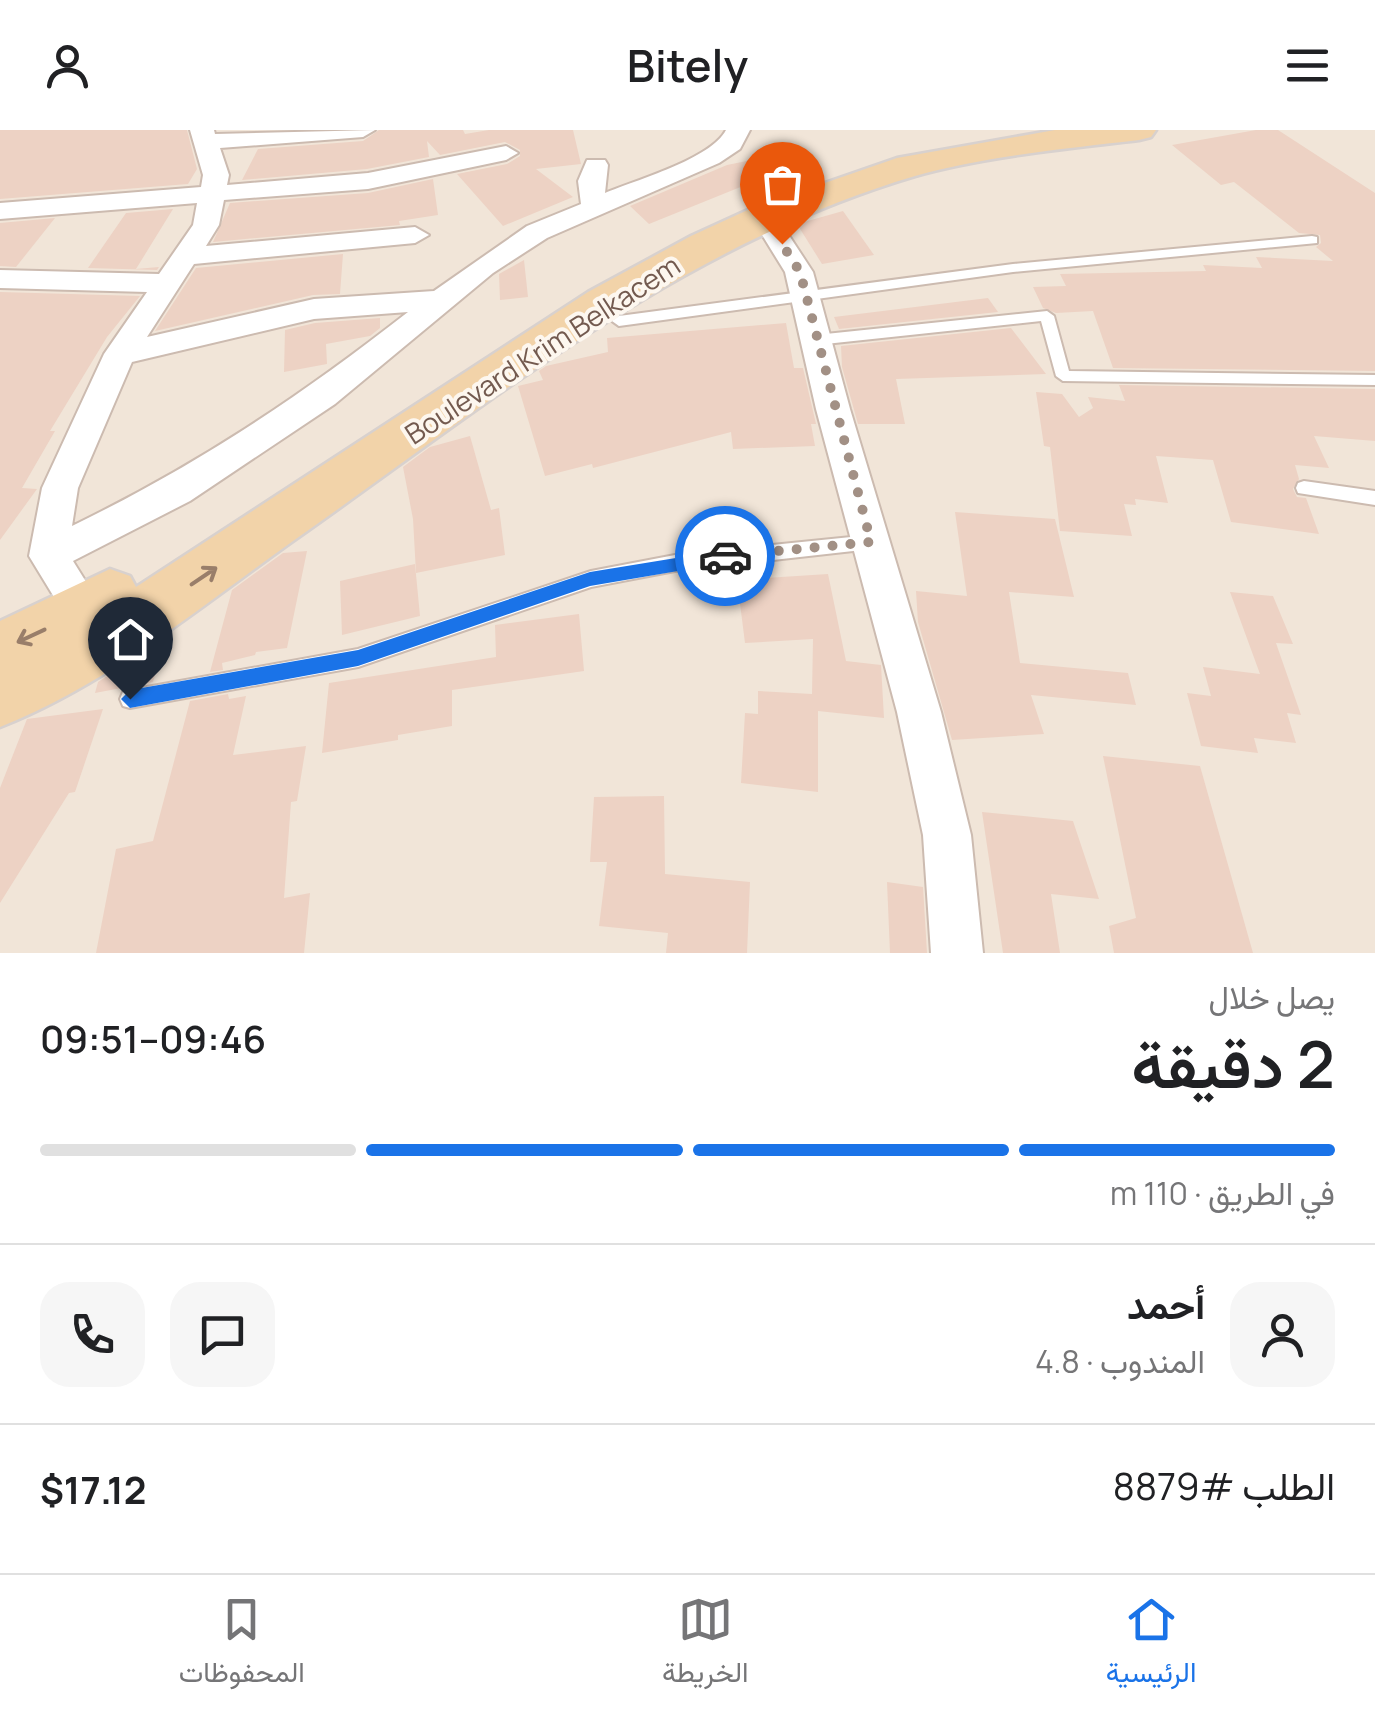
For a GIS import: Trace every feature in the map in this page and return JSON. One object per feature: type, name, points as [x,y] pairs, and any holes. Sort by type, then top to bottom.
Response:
[{"type":"main road","name":"Boulevard Krim Belkacem","points":[[0,697],[93,626],[602,274],[719,216],[822,173],[924,146],[1011,130]]},
{"type":"main road","name":"Boulevard Krim Belkacem","points":[[0,650],[93,626],[604,302],[705,244],[764,217],[910,166],[1091,134],[1139,130]]},
{"type":"street","points":[[93,626],[48,556],[60,488],[120,354],[206,225],[216,175],[203,136],[363,130]]},
{"type":"street","points":[[48,556],[177,491],[237,453],[323,396],[483,267],[537,232],[710,158],[731,144],[738,130]]},
{"type":"street","points":[[0,211],[368,182],[506,153]]},
{"type":"street","points":[[594,206],[590,181],[596,164]]},
{"type":"street","points":[[764,217],[800,272],[919,712],[948,835],[958,953]]},
{"type":"street","points":[[0,279],[178,269],[415,235]]},
{"type":"street","points":[[120,354],[314,309],[443,300]]},
{"type":"lane","points":[[619,321],[1013,268],[1312,240]]},
{"type":"lane","points":[[816,340],[1047,316],[1064,376],[1375,380]]},
{"type":"lane","points":[[1304,488],[1375,498]]},
{"type":"lane","points":[[130,699],[358,658],[590,579],[675,562],[871,542]]},
{"type":"shaded area","points":[[0,130],[1375,130],[1375,953],[0,953]]},
{"type":"building","points":[[0,130],[187,130],[197,169],[188,184],[0,199]]},
{"type":"building","points":[[379,130],[463,130],[465,134],[489,130],[573,130],[581,164],[536,169],[573,197],[503,226],[457,174],[507,164],[520,156],[520,150],[505,142],[440,155],[427,141],[429,157],[367,169],[242,180],[258,149],[363,141]]},
{"type":"building","points":[[1256,130],[1278,130],[1375,193],[1375,371],[1113,368],[1093,311],[1056,313],[1043,308],[1033,287],[1066,286],[1060,274],[1206,271],[1203,265],[1262,268],[1256,257],[1333,261],[1316,247],[1321,243],[1320,235],[1299,233],[1234,182],[1221,185],[1172,145]]},
{"type":"building","points":[[792,152],[795,165],[649,224],[630,206],[727,165]]},
{"type":"building","points":[[433,179],[438,215],[399,221],[400,225],[213,242],[230,203],[368,193]]},
{"type":"building","points":[[173,209],[136,269],[159,267],[157,270],[88,268],[126,213]]},
{"type":"building","points":[[843,211],[874,255],[822,264],[797,224]]},
{"type":"building","points":[[55,218],[16,267],[0,266],[0,223]]},
{"type":"building","points":[[343,254],[340,294],[313,295],[155,331],[196,268]]},
{"type":"building","points":[[524,260],[528,297],[500,300],[499,274]]},
{"type":"building","points":[[0,292],[140,296],[107,337],[50,431],[55,431],[22,488],[37,489],[0,540]]},
{"type":"building","points":[[988,298],[998,312],[839,329],[834,317]]},
{"type":"building","points":[[380,318],[380,328],[370,336],[326,344],[327,364],[284,372],[285,330],[315,323]]},
{"type":"building","points":[[786,323],[794,368],[803,368],[816,424],[811,424],[815,446],[733,449],[731,432],[593,468],[592,464],[545,476],[518,386],[543,380],[539,371],[546,366],[608,352],[607,338]]},
{"type":"building","points":[[1011,328],[1046,374],[896,379],[905,424],[858,424],[842,367],[841,346]]},
{"type":"building","points":[[1119,385],[1375,389],[1375,441],[1314,436],[1329,468],[1295,465],[1299,479],[1293,489],[1297,497],[1306,498],[1319,534],[1231,522],[1213,460],[1156,456],[1168,503],[1135,499],[1136,505],[1124,504],[1132,536],[1060,531],[1050,447],[1044,446],[1036,392],[1062,394],[1079,417],[1093,408],[1088,397],[1125,401]]},
{"type":"building","points":[[470,436],[491,510],[499,508],[505,555],[416,573],[413,519],[403,467],[430,447]]},
{"type":"building","points":[[955,512],[1055,519],[1074,597],[1009,592],[1020,663],[1128,673],[1136,705],[1031,695],[1044,734],[952,740],[918,622],[916,591],[967,596]]},
{"type":"building","points":[[307,551],[287,648],[256,652],[222,663],[223,670],[210,672],[232,590],[283,553]]},
{"type":"building","points":[[415,564],[420,616],[342,635],[340,581]]},
{"type":"building","points":[[828,574],[846,661],[881,665],[884,718],[818,711],[818,792],[741,783],[745,713],[758,714],[758,691],[812,694],[813,639],[745,643],[737,580]]},
{"type":"building","points":[[1230,592],[1273,596],[1293,644],[1276,643],[1301,715],[1287,713],[1296,743],[1254,738],[1258,753],[1201,746],[1187,693],[1211,696],[1203,667],[1260,674]]},
{"type":"building","points":[[579,614],[584,671],[452,690],[452,726],[322,753],[329,683],[496,657],[495,625]]},
{"type":"building","points":[[163,646],[153,682],[95,693],[98,682],[152,647]]},
{"type":"building","points":[[228,694],[229,699],[246,696],[233,755],[306,746],[297,801],[291,802],[284,898],[310,893],[304,953],[96,953],[116,849],[153,841],[190,701]]},
{"type":"building","points":[[103,709],[75,792],[69,793],[0,903],[0,788],[27,719]]},
{"type":"building","points":[[1103,756],[1200,766],[1253,953],[1114,953],[1109,926],[1136,918]]},
{"type":"building","points":[[664,796],[665,874],[750,882],[747,953],[666,953],[668,933],[599,926],[607,862],[590,862],[594,797]]},
{"type":"building","points":[[982,812],[1073,821],[1099,899],[1051,894],[1060,953],[1003,953]]},
{"type":"building","points":[[887,882],[923,887],[927,953],[890,953]]},
{"type":"way so far","points":[[725,556],[871,542],[800,272],[782,244]]},
{"type":"route","points":[[130,699],[358,658],[590,579],[725,556]]}]
